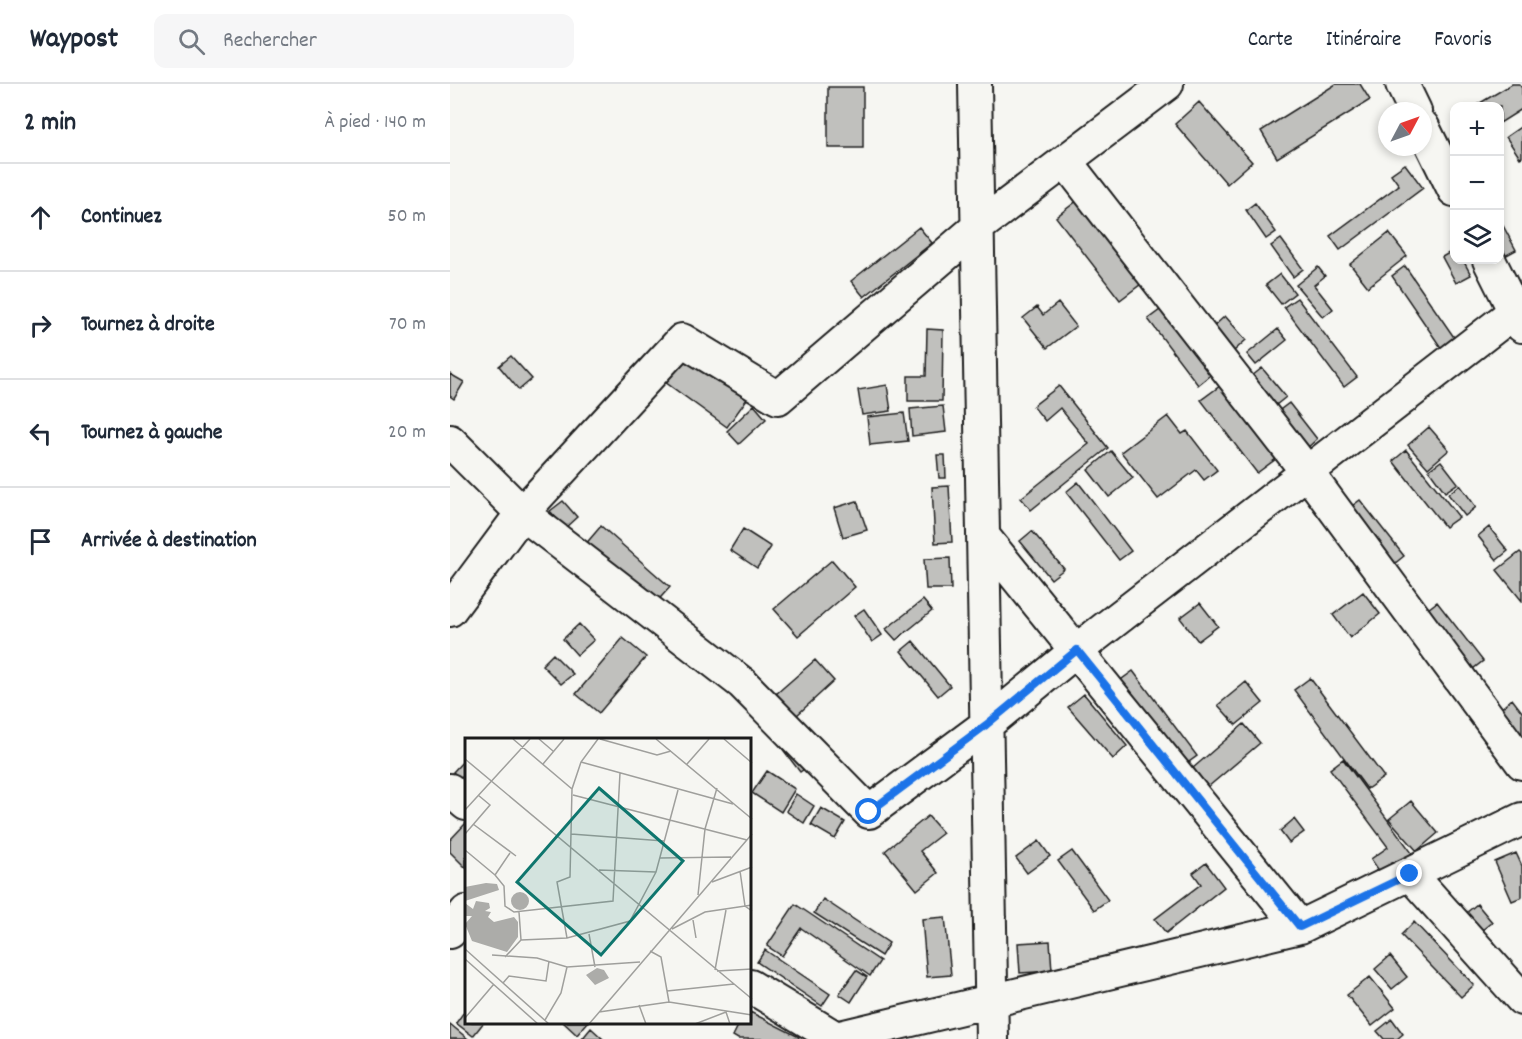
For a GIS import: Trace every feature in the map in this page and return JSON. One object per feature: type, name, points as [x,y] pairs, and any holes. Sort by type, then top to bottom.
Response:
[{"type":"street","points":[[975,84],[992,1039]]},
{"type":"street","points":[[450,610],[522,513],[682,340],[778,398],[978,227],[1167,84]]},
{"type":"street","points":[[1402,84],[1411,102]]},
{"type":"street","points":[[1432,145],[1450,180]]},
{"type":"street","points":[[1066,162],[1307,472],[1522,763]]},
{"type":"street","points":[[450,441],[522,513],[742,683],[869,812],[986,725],[1077,650],[1307,472],[1520,314],[1491,264]]},
{"type":"street","points":[[984,537],[1300,927]]},
{"type":"street","points":[[450,790],[465,803]]},
{"type":"street","points":[[752,987],[836,1038],[991,999],[1300,927],[1522,819]]},
{"type":"street","points":[[1410,874],[1522,999]]},
{"type":"street","points":[[450,932],[465,913]]},
{"type":"building","points":[[1336,84],[1360,84],[1370,100],[1277,158],[1261,131]]},
{"type":"building","points":[[1512,84],[1519,84],[1522,88],[1522,109],[1504,120],[1504,102],[1482,102]]},
{"type":"building","points":[[828,87],[863,87],[863,148],[828,148]]},
{"type":"building","points":[[1199,102],[1252,162],[1227,184],[1175,124]]},
{"type":"building","points":[[1522,126],[1522,157],[1520,158],[1506,137]]},
{"type":"building","points":[[1405,164],[1423,188],[1340,250],[1330,236],[1399,185],[1391,174]]},
{"type":"building","points":[[1082,197],[1145,281],[1120,300],[1056,217]]},
{"type":"building","points":[[1255,203],[1276,232],[1266,239],[1246,210]]},
{"type":"building","points":[[919,227],[932,243],[864,297],[851,281]]},
{"type":"building","points":[[1504,228],[1516,250],[1505,256],[1504,254]]},
{"type":"building","points":[[1389,233],[1407,256],[1368,287],[1350,264]]},
{"type":"building","points":[[1281,239],[1303,269],[1293,277],[1271,246]]},
{"type":"building","points":[[1450,252],[1450,264],[1465,264],[1471,275],[1456,283],[1442,257]]},
{"type":"building","points":[[1405,266],[1458,343],[1444,352],[1392,276]]},
{"type":"building","points":[[1318,267],[1325,276],[1314,285],[1333,309],[1323,317],[1296,285]]},
{"type":"building","points":[[1280,274],[1295,293],[1281,304],[1266,285]]},
{"type":"building","points":[[1297,298],[1357,377],[1344,387],[1284,307]]},
{"type":"building","points":[[1058,303],[1076,326],[1047,348],[1023,318],[1037,307],[1043,315]]},
{"type":"building","points":[[1164,307],[1214,372],[1198,385],[1148,319]]},
{"type":"building","points":[[1225,316],[1246,340],[1234,351],[1213,327]]},
{"type":"building","points":[[927,329],[943,330],[942,401],[908,401],[908,376],[926,376]]},
{"type":"building","points":[[1278,329],[1287,340],[1256,365],[1247,354]]},
{"type":"building","points":[[684,355],[747,399],[727,427],[665,382]]},
{"type":"building","points":[[511,356],[532,379],[519,390],[499,366]]},
{"type":"building","points":[[1262,368],[1286,397],[1276,405],[1252,376]]},
{"type":"building","points":[[450,374],[464,382],[454,399],[450,396]]},
{"type":"building","points":[[1224,383],[1280,456],[1257,473],[1201,400]]},
{"type":"building","points":[[887,385],[891,411],[862,415],[858,390]]},
{"type":"building","points":[[1059,386],[1108,448],[1031,510],[1021,498],[1089,444],[1060,408],[1045,421],[1033,406]]},
{"type":"building","points":[[1289,403],[1317,439],[1305,450],[1276,413]]},
{"type":"building","points":[[754,405],[766,419],[739,444],[727,431]]},
{"type":"building","points":[[943,406],[946,432],[912,436],[910,409]]},
{"type":"building","points":[[904,413],[908,441],[870,445],[867,417]]},
{"type":"building","points":[[1168,416],[1182,434],[1187,431],[1217,470],[1204,480],[1196,470],[1158,499],[1121,452]]},
{"type":"building","points":[[1429,427],[1449,450],[1428,468],[1408,445]]},
{"type":"building","points":[[1406,450],[1459,517],[1445,527],[1393,461]]},
{"type":"building","points":[[1111,451],[1133,478],[1109,497],[1088,470]]},
{"type":"building","points":[[937,455],[945,455],[946,478],[939,478]]},
{"type":"building","points":[[1441,461],[1458,483],[1445,492],[1429,470]]},
{"type":"building","points":[[1078,482],[1131,551],[1119,560],[1066,492]]},
{"type":"building","points":[[1460,485],[1476,507],[1465,516],[1448,494]]},
{"type":"building","points":[[949,486],[952,542],[935,543],[932,487]]},
{"type":"building","points":[[1360,500],[1404,556],[1388,569],[1344,512]]},
{"type":"building","points":[[563,501],[577,517],[565,528],[550,511]]},
{"type":"building","points":[[857,501],[867,530],[843,537],[834,508]]},
{"type":"building","points":[[601,526],[670,587],[653,606],[584,546]]},
{"type":"building","points":[[1489,527],[1508,551],[1497,560],[1478,536]]},
{"type":"building","points":[[743,529],[771,547],[757,568],[730,550]]},
{"type":"building","points":[[1032,531],[1064,569],[1051,579],[1020,541]]},
{"type":"building","points":[[1520,552],[1522,554],[1522,601],[1497,570]]},
{"type":"building","points":[[950,558],[951,589],[926,589],[924,559]]},
{"type":"building","points":[[832,560],[855,587],[798,636],[774,609]]},
{"type":"building","points":[[1363,592],[1380,614],[1350,638],[1333,615]]},
{"type":"building","points":[[923,600],[932,611],[896,640],[886,629]]},
{"type":"building","points":[[1437,602],[1483,661],[1469,672],[1423,613]]},
{"type":"building","points":[[1200,603],[1218,626],[1198,641],[1180,618]]},
{"type":"building","points":[[864,609],[882,635],[872,642],[854,616]]},
{"type":"building","points":[[579,624],[594,640],[577,655],[563,639]]},
{"type":"building","points":[[623,638],[646,657],[599,713],[576,694]]},
{"type":"building","points":[[913,641],[950,686],[938,696],[901,651]]},
{"type":"building","points":[[553,654],[573,674],[561,684],[542,665]]},
{"type":"building","points":[[815,660],[834,681],[796,716],[776,694]]},
{"type":"building","points":[[1133,671],[1197,756],[1182,767],[1118,682]]},
{"type":"building","points":[[1310,678],[1384,777],[1367,789],[1294,690]]},
{"type":"building","points":[[1246,682],[1263,703],[1236,725],[1218,705]]},
{"type":"building","points":[[1084,694],[1127,746],[1113,759],[1068,707]]},
{"type":"building","points":[[1512,699],[1522,712],[1522,743],[1498,711]]},
{"type":"building","points":[[1244,724],[1260,743],[1208,787],[1193,768]]},
{"type":"building","points":[[788,735],[811,764],[800,772],[778,743]]},
{"type":"building","points":[[465,759],[465,784],[453,772]]},
{"type":"building","points":[[1343,759],[1412,853],[1382,875],[1371,859],[1388,847],[1330,769]]},
{"type":"building","points":[[767,771],[795,789],[781,812],[752,793]]},
{"type":"building","points":[[796,794],[814,806],[804,823],[786,811]]},
{"type":"building","points":[[1411,801],[1438,833],[1417,851],[1389,819]]},
{"type":"building","points":[[821,808],[845,822],[835,839],[811,825]]},
{"type":"building","points":[[928,816],[943,833],[920,851],[938,873],[917,890],[885,851]]},
{"type":"building","points":[[1294,819],[1304,832],[1289,843],[1280,831]]},
{"type":"building","points":[[465,824],[465,867],[450,852],[450,840]]},
{"type":"building","points":[[1039,841],[1050,856],[1027,873],[1016,858]]},
{"type":"building","points":[[1072,851],[1108,900],[1094,910],[1058,861]]},
{"type":"building","points":[[1516,853],[1522,866],[1522,897],[1512,901],[1495,862]]},
{"type":"building","points":[[1206,863],[1224,887],[1166,933],[1155,919],[1201,884],[1193,873]]},
{"type":"building","points":[[823,899],[889,943],[881,956],[814,913]]},
{"type":"building","points":[[795,904],[880,961],[870,976],[801,928],[782,956],[767,946]]},
{"type":"building","points":[[1477,904],[1492,922],[1481,931],[1466,913]]},
{"type":"building","points":[[945,917],[951,975],[927,977],[922,919]]},
{"type":"building","points":[[1414,922],[1474,985],[1461,997],[1401,935]]},
{"type":"building","points":[[1050,941],[1052,971],[1020,973],[1018,943]]},
{"type":"building","points":[[765,950],[830,994],[822,1006],[757,962]]},
{"type":"building","points":[[1390,956],[1407,977],[1392,989],[1375,969]]},
{"type":"building","points":[[856,970],[867,977],[851,1002],[839,994]]},
{"type":"building","points":[[1370,977],[1395,1008],[1372,1026],[1347,995]]},
{"type":"building","points":[[465,1010],[465,1024],[482,1024],[473,1036],[456,1023]]},
{"type":"building","points":[[752,1013],[799,1037],[798,1039],[738,1039],[733,1036],[739,1024],[752,1024]]},
{"type":"building","points":[[1392,1019],[1403,1034],[1397,1039],[1384,1039],[1377,1031]]},
{"type":"building","points":[[450,1024],[468,1039],[450,1039]]},
{"type":"building","points":[[565,1024],[586,1024],[577,1035]]},
{"type":"building","points":[[591,1028],[603,1039],[582,1039]]},
{"type":"route","points":[[869,812],[986,725],[1077,650],[1300,927],[1410,874]]}]
